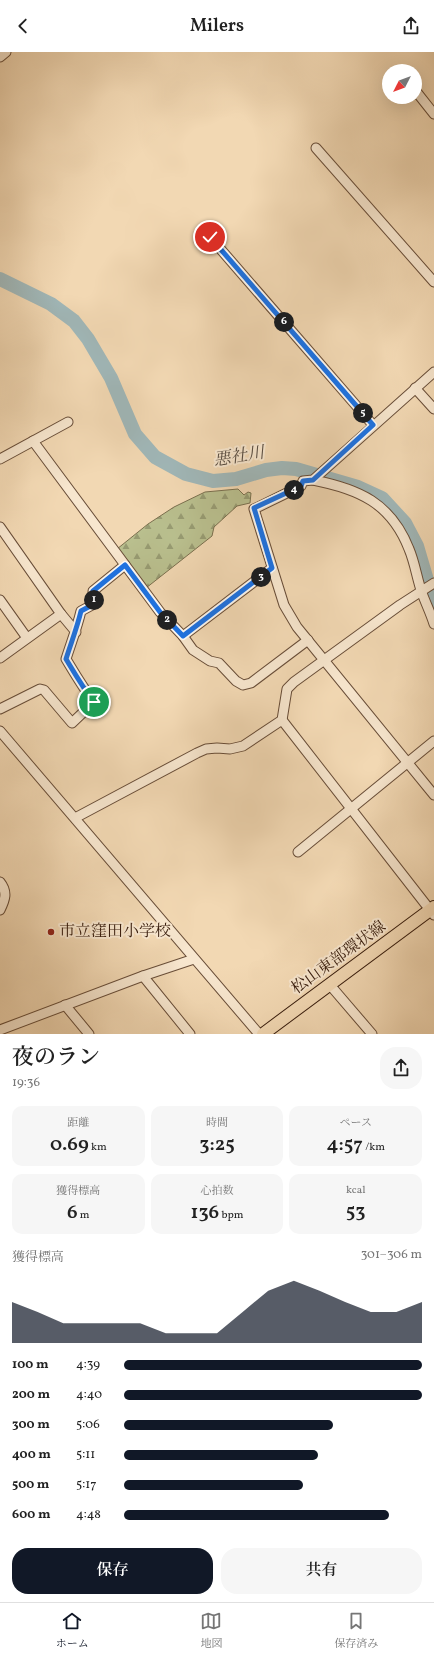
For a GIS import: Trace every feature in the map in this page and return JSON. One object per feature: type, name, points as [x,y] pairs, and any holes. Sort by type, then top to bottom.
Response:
[{"type":"main road","name":"松山東部環状線","points":[[263,1034],[433,911]]},
{"type":"street","points":[[0,56],[6,52]]},
{"type":"street","points":[[422,99],[434,114]]},
{"type":"street","points":[[316,148],[434,282]]},
{"type":"street","points":[[210,237],[373,425]]},
{"type":"street","points":[[314,480],[373,425],[434,372]]},
{"type":"street","points":[[415,388],[434,409]]},
{"type":"street","points":[[0,459],[68,422]]},
{"type":"street","points":[[33,441],[160,612],[183,636],[193,650],[210,661],[219,663],[236,682],[243,685],[251,682],[308,640]]},
{"type":"street","points":[[434,624],[410,549],[401,530],[390,515],[377,503],[343,487],[314,480],[303,481],[301,486],[254,508],[284,605],[297,627],[434,795]]},
{"type":"street","points":[[0,527],[61,614],[76,632]]},
{"type":"street","points":[[0,709],[40,689],[44,690],[72,723],[94,702],[81,685],[79,679],[66,659],[71,642],[76,632],[81,611],[94,604],[95,600],[93,591],[125,565]]},
{"type":"street","points":[[183,636],[272,568]]},
{"type":"street","points":[[75,818],[206,749],[230,749],[243,746],[282,720],[287,689],[294,682],[400,605],[434,584]]},
{"type":"street","points":[[0,600],[27,638]]},
{"type":"street","points":[[0,658],[61,614]]},
{"type":"street","points":[[282,720],[433,911]]},
{"type":"street","points":[[0,731],[259,1034]]},
{"type":"street","points":[[298,852],[434,741]]},
{"type":"street","points":[[0,882],[6,892],[0,910]]},
{"type":"street","points":[[0,1030],[143,976],[194,959]]},
{"type":"street","points":[[143,976],[190,1034]]},
{"type":"street","points":[[330,985],[372,1034]]},
{"type":"street","points":[[65,1005],[89,1034]]},
{"type":"green space","points":[[238,489],[244,495],[248,492],[251,493],[250,503],[237,506],[214,527],[212,536],[146,588],[117,549],[148,524],[174,507],[205,492]]},
{"type":"waterway","name":"悪社川","points":[[0,279],[51,304],[74,321],[88,339],[111,378],[135,434],[155,457],[186,474],[213,481],[236,479],[266,470],[282,468],[296,469],[358,487],[382,498],[405,523],[417,546],[434,604]]},
{"type":"place","name":"市立窪田小学校","points":[[51,932]]},
{"type":"route","points":[[94,702],[81,685],[79,679],[66,659],[71,642],[76,632],[81,611],[94,604],[95,600],[93,591],[125,565],[160,612],[183,636],[272,568],[254,508],[301,486],[303,481],[313,480],[373,425],[210,237]]}]
